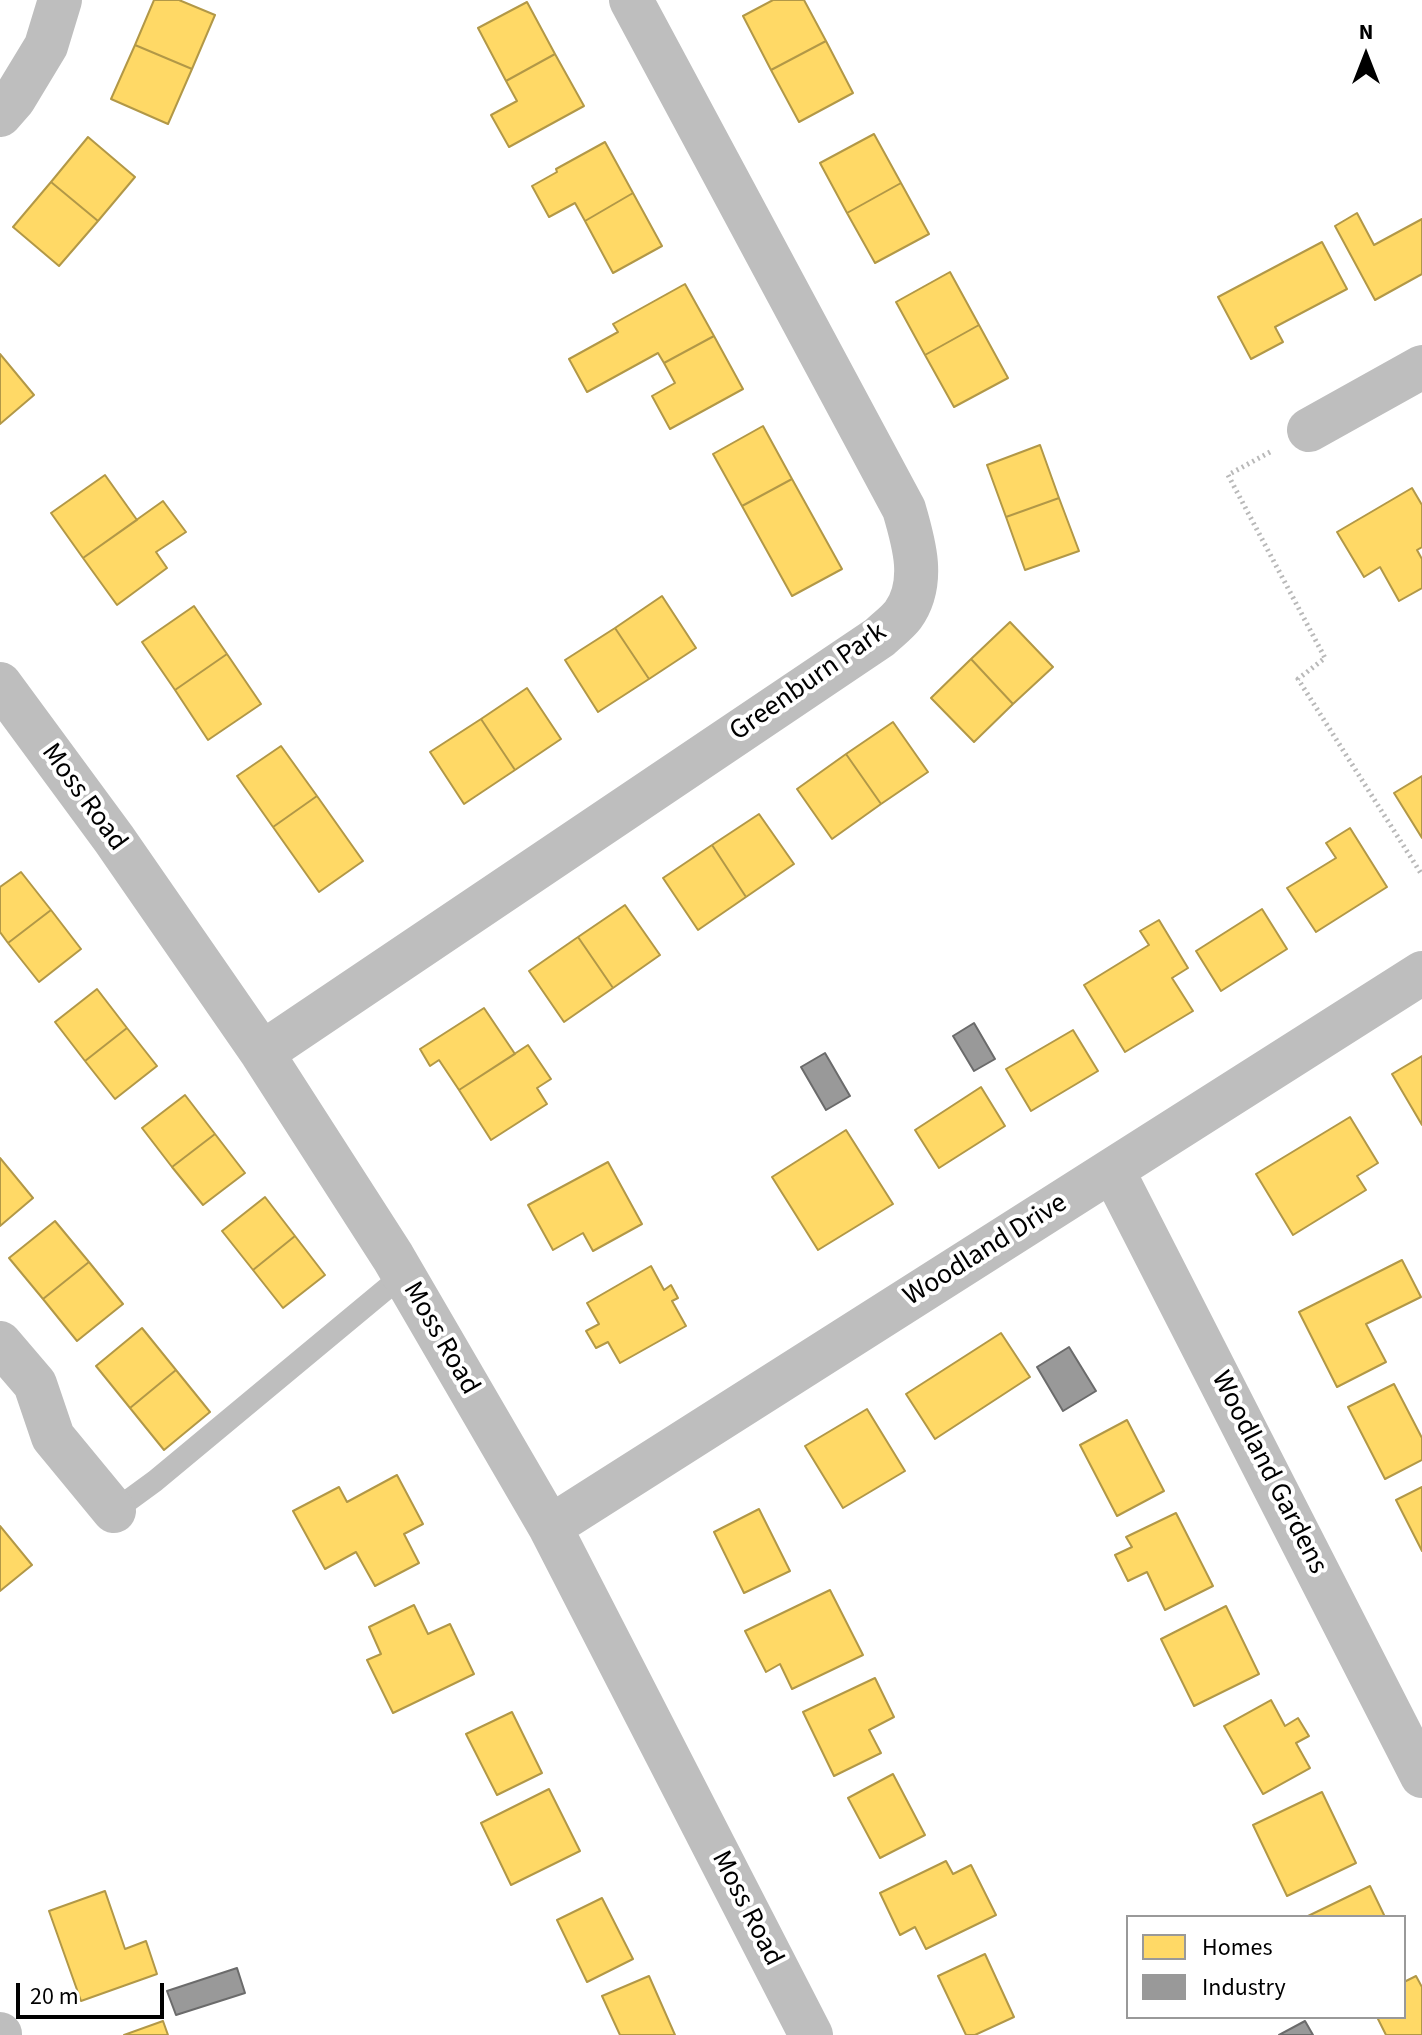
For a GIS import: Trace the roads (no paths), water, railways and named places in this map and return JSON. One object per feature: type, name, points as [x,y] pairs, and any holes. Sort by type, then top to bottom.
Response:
[{"type":"street","points":[[0,115],[14,99],[46,46],[60,0]]},
{"type":"street","name":"Greenburn Park","points":[[262,1053],[880,637],[904,615],[915,586],[917,552],[904,509],[631,0]]},
{"type":"street","points":[[1309,430],[1422,367]]},
{"type":"street","name":"Moss Road","points":[[0,684],[114,839],[262,1053],[403,1275],[550,1527],[811,2035]]},
{"type":"street","name":"Woodland Drive","points":[[550,1527],[1422,973]]},
{"type":"street","name":"Woodland Gardens","points":[[1113,1171],[1422,1776]]},
{"type":"street","points":[[0,1343],[35,1384],[53,1437],[114,1511]]},
{"type":"lane","points":[[114,1511],[155,1481],[403,1275]]}]
